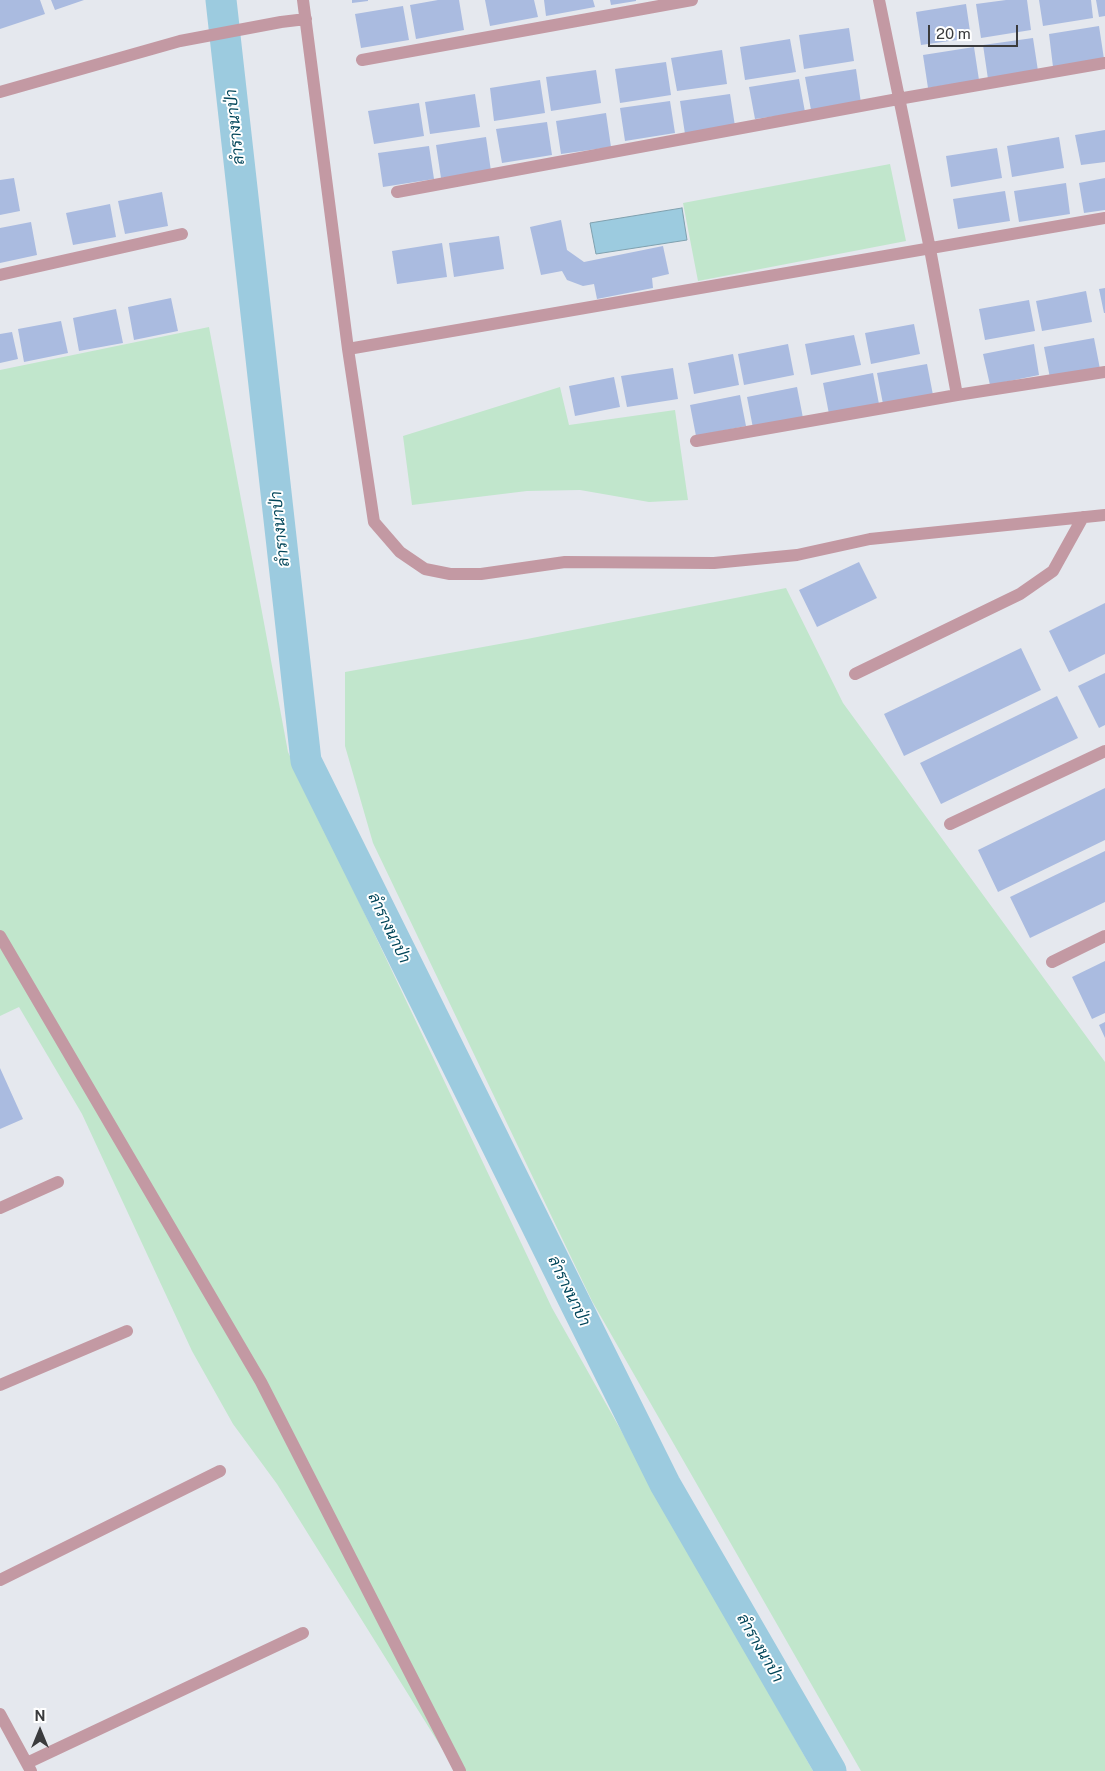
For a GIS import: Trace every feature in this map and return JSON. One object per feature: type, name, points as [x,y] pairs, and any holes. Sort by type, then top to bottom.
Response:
[{"type":"street","points":[[303,0],[348,349],[374,522],[400,552],[425,569],[450,574],[481,574],[565,562],[714,563],[796,555],[870,539],[1105,515]]},
{"type":"street","points":[[362,60],[692,0]]},
{"type":"street","points":[[879,0],[930,249],[957,395]]},
{"type":"street","points":[[0,92],[180,41],[306,19]]},
{"type":"street","points":[[397,192],[898,98],[1105,63]]},
{"type":"street","points":[[348,349],[1105,218]]},
{"type":"street","points":[[0,274],[182,234]]},
{"type":"street","points":[[696,441],[957,395],[1105,372]]},
{"type":"street","points":[[855,674],[1020,594],[1053,571],[1083,517]]},
{"type":"street","points":[[950,824],[1105,751]]},
{"type":"street","points":[[0,936],[261,1382],[460,1771]]},
{"type":"street","points":[[1052,962],[1105,936]]},
{"type":"street","points":[[0,1208],[58,1182]]},
{"type":"street","points":[[0,1385],[127,1331]]},
{"type":"street","points":[[0,1580],[220,1471]]},
{"type":"street","points":[[0,1714],[29,1767],[303,1633]]},
{"type":"green space","points":[[890,164],[906,241],[698,281],[683,203]]},
{"type":"green space","points":[[209,327],[288,752],[552,1308],[813,1771],[456,1771],[277,1484],[233,1424],[192,1351],[82,1114],[19,1007],[0,1016],[0,370]]},
{"type":"green space","points":[[560,387],[569,425],[675,410],[688,500],[649,502],[580,490],[527,491],[412,505],[403,436]]},
{"type":"green space","points":[[786,588],[843,703],[1105,1062],[1105,1771],[861,1771],[592,1301],[373,843],[345,746],[345,672],[527,639]]},
{"type":"water","points":[[682,208],[687,240],[596,254],[590,223]]},
{"type":"building","points":[[0,0],[40,0],[45,14],[0,29]]},
{"type":"building","points":[[51,0],[84,0],[55,10]]},
{"type":"building","points":[[352,0],[368,0],[368,1],[352,3]]},
{"type":"building","points":[[438,0],[459,0],[464,30],[416,39],[410,5]]},
{"type":"building","points":[[485,0],[534,0],[538,17],[490,26]]},
{"type":"building","points":[[544,0],[593,0],[595,7],[546,16]]},
{"type":"building","points":[[610,0],[636,0],[636,1],[611,5]]},
{"type":"building","points":[[1006,0],[1027,0],[1031,30],[981,38],[976,4]]},
{"type":"building","points":[[1039,0],[1091,0],[1093,18],[1043,26]]},
{"type":"building","points":[[1096,0],[1105,0],[1105,16],[1099,17]]},
{"type":"building","points":[[966,4],[971,38],[921,45],[916,12]]},
{"type":"building","points":[[403,6],[409,40],[361,48],[355,14]]},
{"type":"building","points":[[1099,26],[1104,59],[1053,67],[1049,34]]},
{"type":"building","points":[[849,28],[854,61],[804,69],[799,35]]},
{"type":"building","points":[[1033,38],[1038,71],[988,79],[983,45]]},
{"type":"building","points":[[790,39],[796,72],[745,80],[740,47]]},
{"type":"building","points":[[974,47],[979,80],[928,88],[923,55]]},
{"type":"building","points":[[722,50],[727,84],[677,91],[671,58]]},
{"type":"building","points":[[666,62],[671,95],[620,103],[615,69]]},
{"type":"building","points":[[856,69],[861,103],[811,110],[805,77]]},
{"type":"building","points":[[596,70],[601,103],[551,111],[546,77]]},
{"type":"building","points":[[799,79],[805,112],[755,119],[749,87]]},
{"type":"building","points":[[540,80],[545,113],[494,121],[490,88]]},
{"type":"building","points":[[475,94],[480,127],[430,134],[425,102]]},
{"type":"building","points":[[730,94],[735,126],[685,134],[680,101]]},
{"type":"building","points":[[670,101],[675,133],[625,141],[620,108]]},
{"type":"building","points":[[419,103],[424,136],[374,144],[368,111]]},
{"type":"building","points":[[606,113],[611,147],[561,154],[556,121]]},
{"type":"building","points":[[547,122],[552,155],[502,163],[496,129]]},
{"type":"building","points":[[1105,130],[1105,162],[1081,165],[1075,135]]},
{"type":"building","points":[[486,137],[491,171],[441,178],[436,145]]},
{"type":"building","points":[[1059,137],[1064,168],[1012,177],[1007,146]]},
{"type":"building","points":[[429,146],[434,179],[383,187],[378,153]]},
{"type":"building","points":[[997,148],[1002,178],[951,187],[946,156]]},
{"type":"building","points":[[14,178],[20,211],[0,215],[0,180]]},
{"type":"building","points":[[1105,178],[1105,210],[1084,213],[1079,183]]},
{"type":"building","points":[[1066,183],[1070,214],[1019,222],[1014,191]]},
{"type":"building","points":[[1005,191],[1010,221],[958,229],[953,199]]},
{"type":"building","points":[[162,192],[168,226],[125,234],[118,201]]},
{"type":"building","points":[[110,204],[116,237],[73,245],[66,213]]},
{"type":"building","points":[[561,220],[567,250],[584,262],[663,246],[669,274],[652,278],[653,288],[597,299],[594,284],[583,286],[567,280],[562,271],[541,275],[530,227]]},
{"type":"building","points":[[31,222],[37,255],[0,263],[0,228]]},
{"type":"building","points":[[499,236],[504,269],[454,277],[449,243]]},
{"type":"building","points":[[442,243],[447,277],[397,284],[392,251]]},
{"type":"building","points":[[1105,288],[1105,313],[1104,313],[1099,289]]},
{"type":"building","points":[[1086,291],[1092,322],[1042,331],[1036,301]]},
{"type":"building","points":[[171,298],[178,331],[134,340],[128,307]]},
{"type":"building","points":[[1029,300],[1035,331],[985,340],[979,309]]},
{"type":"building","points":[[116,309],[123,343],[79,351],[73,318]]},
{"type":"building","points":[[61,321],[68,353],[24,362],[18,329]]},
{"type":"building","points":[[914,324],[920,354],[871,364],[865,333]]},
{"type":"building","points":[[12,332],[18,359],[0,363],[0,334]]},
{"type":"building","points":[[854,335],[861,365],[811,375],[805,344]]},
{"type":"building","points":[[1094,338],[1100,369],[1050,378],[1044,347]]},
{"type":"building","points":[[788,344],[794,375],[744,385],[738,354]]},
{"type":"building","points":[[1034,344],[1039,375],[990,385],[983,354]]},
{"type":"building","points":[[733,354],[739,385],[694,394],[688,363]]},
{"type":"building","points":[[927,364],[933,395],[883,404],[877,373]]},
{"type":"building","points":[[673,368],[678,399],[627,407],[621,376]]},
{"type":"building","points":[[873,373],[879,404],[829,414],[823,383]]},
{"type":"building","points":[[614,377],[620,407],[575,416],[569,386]]},
{"type":"building","points":[[797,387],[803,418],[753,428],[747,397]]},
{"type":"building","points":[[740,395],[746,426],[696,436],[690,405]]},
{"type":"building","points":[[859,562],[877,598],[817,627],[799,590]]},
{"type":"building","points":[[1105,603],[1105,654],[1069,672],[1049,631]]},
{"type":"building","points":[[1021,648],[1041,690],[904,756],[884,714]]},
{"type":"building","points":[[1105,673],[1105,725],[1099,728],[1078,686]]},
{"type":"building","points":[[1057,696],[1078,738],[941,804],[920,763]]},
{"type":"building","points":[[1105,788],[1105,840],[998,892],[978,850]]},
{"type":"building","points":[[1105,851],[1105,902],[1030,938],[1010,897]]},
{"type":"building","points":[[1105,961],[1105,1013],[1092,1019],[1072,977]]},
{"type":"building","points":[[1105,1022],[1105,1038],[1099,1025]]},
{"type":"building","points":[[0,1068],[23,1119],[0,1129]]},
{"type":"waterway","name":"ลำรางนาป่า","points":[[221,0],[306,761],[665,1484],[831,1771]]}]
